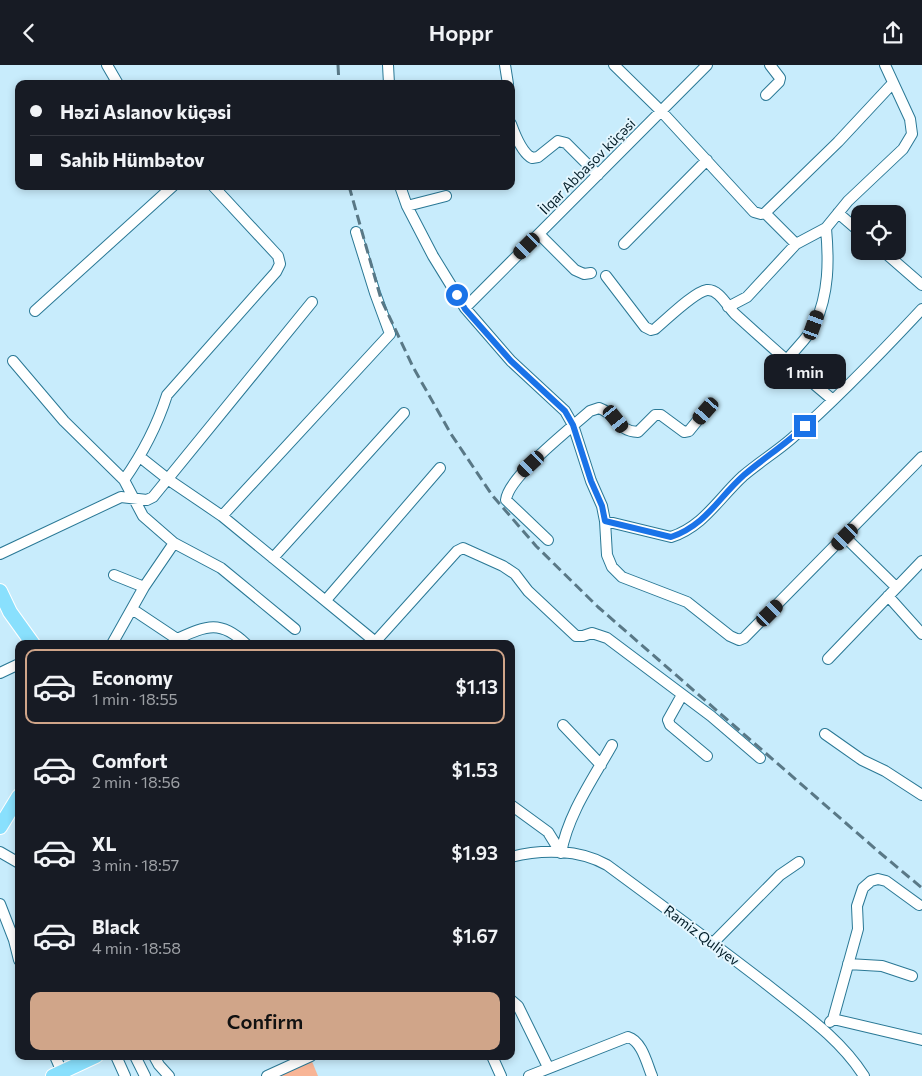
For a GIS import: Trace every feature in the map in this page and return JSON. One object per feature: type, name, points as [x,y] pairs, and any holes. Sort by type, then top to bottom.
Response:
[{"type":"main road","points":[[0,591],[5,612],[19,640]]},
{"type":"main road","points":[[5,612],[30,640]]},
{"type":"main road","points":[[0,827],[15,803]]},
{"type":"main road","points":[[57,1074],[87,1060]]},
{"type":"street","points":[[107,65],[116,80]]},
{"type":"street","points":[[388,65],[389,80]]},
{"type":"street","points":[[505,65],[507,80]]},
{"type":"street","points":[[614,65],[661,111],[754,212],[761,214],[765,213],[838,142],[894,83]]},
{"type":"street","name":"İlqar Abbasov küçəsi","points":[[465,309],[707,65]]},
{"type":"street","points":[[766,95],[779,82],[780,78],[770,65]]},
{"type":"street","points":[[728,307],[747,297],[796,244],[826,228],[848,201],[903,149],[912,134],[910,119],[885,65]]},
{"type":"street","points":[[515,134],[528,156],[532,159],[538,157],[558,141],[566,143],[598,175]]},
{"type":"street","points":[[624,244],[707,160]]},
{"type":"street","points":[[35,311],[169,190]]},
{"type":"street","points":[[124,480],[140,457],[160,419],[167,395],[276,272],[280,264],[278,256],[217,190]]},
{"type":"street","points":[[401,190],[407,206],[433,256],[465,309],[511,361],[565,411],[573,425],[591,481],[602,506],[607,555],[612,567],[622,577],[687,602],[730,636],[739,640],[744,638],[922,457]]},
{"type":"street","points":[[407,206],[446,196]]},
{"type":"street","points":[[765,213],[796,244]]},
{"type":"street","points":[[838,213],[851,224]]},
{"type":"street","points":[[786,361],[814,325],[825,295],[829,255],[826,228]]},
{"type":"street","points":[[222,516],[390,334],[356,232]]},
{"type":"street","points":[[539,234],[575,270],[584,275],[591,273]]},
{"type":"street","points":[[893,260],[922,285]]},
{"type":"street","points":[[606,276],[645,327],[651,330],[655,329],[698,293],[708,290],[718,294],[728,307],[786,361],[833,399]]},
{"type":"street","points":[[0,553],[121,497],[147,500],[153,497],[169,480],[312,302]]},
{"type":"street","points":[[605,521],[671,537],[682,534],[698,524],[743,476],[791,439],[922,309]]},
{"type":"street","points":[[13,361],[64,421],[124,480],[143,516],[174,543],[221,568],[295,629]]},
{"type":"street","points":[[548,541],[506,500],[507,493],[517,477],[590,411],[599,407],[610,411],[623,428],[629,431],[638,431],[655,415],[661,415],[684,432],[689,431],[706,411]]},
{"type":"street","points":[[273,557],[404,413]]},
{"type":"street","points":[[140,457],[169,480],[222,516],[375,640]]},
{"type":"street","points":[[326,600],[440,468]]},
{"type":"street","points":[[845,537],[896,587]]},
{"type":"street","points":[[114,640],[144,587],[174,543]]},
{"type":"street","points":[[379,640],[457,551],[463,549],[503,566],[515,574],[528,591],[576,636],[592,633],[607,638],[711,716],[760,757]]},
{"type":"street","points":[[828,659],[922,561]]},
{"type":"street","points":[[114,575],[144,587]]},
{"type":"street","points":[[888,596],[922,634]]},
{"type":"street","points":[[132,609],[175,640]]},
{"type":"street","points":[[178,640],[205,627],[224,629],[237,635],[242,640]]},
{"type":"street","points":[[0,673],[15,666]]},
{"type":"street","points":[[682,695],[668,720],[670,725],[707,756]]},
{"type":"street","points":[[563,725],[601,765]]},
{"type":"street","points":[[825,734],[922,795]]},
{"type":"street","points":[[561,853],[571,820],[612,745]]},
{"type":"street","points":[[515,808],[548,832],[561,853]]},
{"type":"street","points":[[0,852],[15,861]]},
{"type":"street","name":"Ramiz Quliyev","points":[[515,856],[541,852],[581,853],[607,865],[713,943],[823,1029],[847,1052],[864,1076]]},
{"type":"street","points":[[713,943],[780,875],[799,862]]},
{"type":"street","points":[[823,1029],[833,1019],[858,929],[857,906],[863,888],[871,881],[878,879],[886,881],[919,905]]},
{"type":"street","points":[[0,904],[15,948]]},
{"type":"street","points":[[848,964],[882,966],[912,976]]},
{"type":"street","points":[[515,1004],[518,1006],[548,1067]]},
{"type":"street","points":[[833,1019],[922,1040]]},
{"type":"street","points":[[529,1076],[628,1037],[638,1044],[652,1076]]},
{"type":"street","points":[[55,1060],[57,1074]]},
{"type":"street","points":[[118,1060],[125,1076]]},
{"type":"street","points":[[137,1060],[145,1076]]},
{"type":"street","points":[[156,1060],[169,1076]]},
{"type":"street","points":[[267,1076],[302,1060]]},
{"type":"street","points":[[494,1060],[501,1076]]},
{"type":"shaded area","points":[[311,1060],[318,1076],[275,1076]]},
{"type":"railway","points":[[338,65],[339,80]]},
{"type":"railway","points":[[350,190],[381,299],[413,367],[451,434],[492,495],[536,546],[598,607],[922,888]]},
{"type":"route","points":[[457,295],[465,309],[511,361],[565,411],[573,425],[591,481],[602,506],[605,521],[671,537],[682,534],[698,524],[743,476],[805,426]]}]
